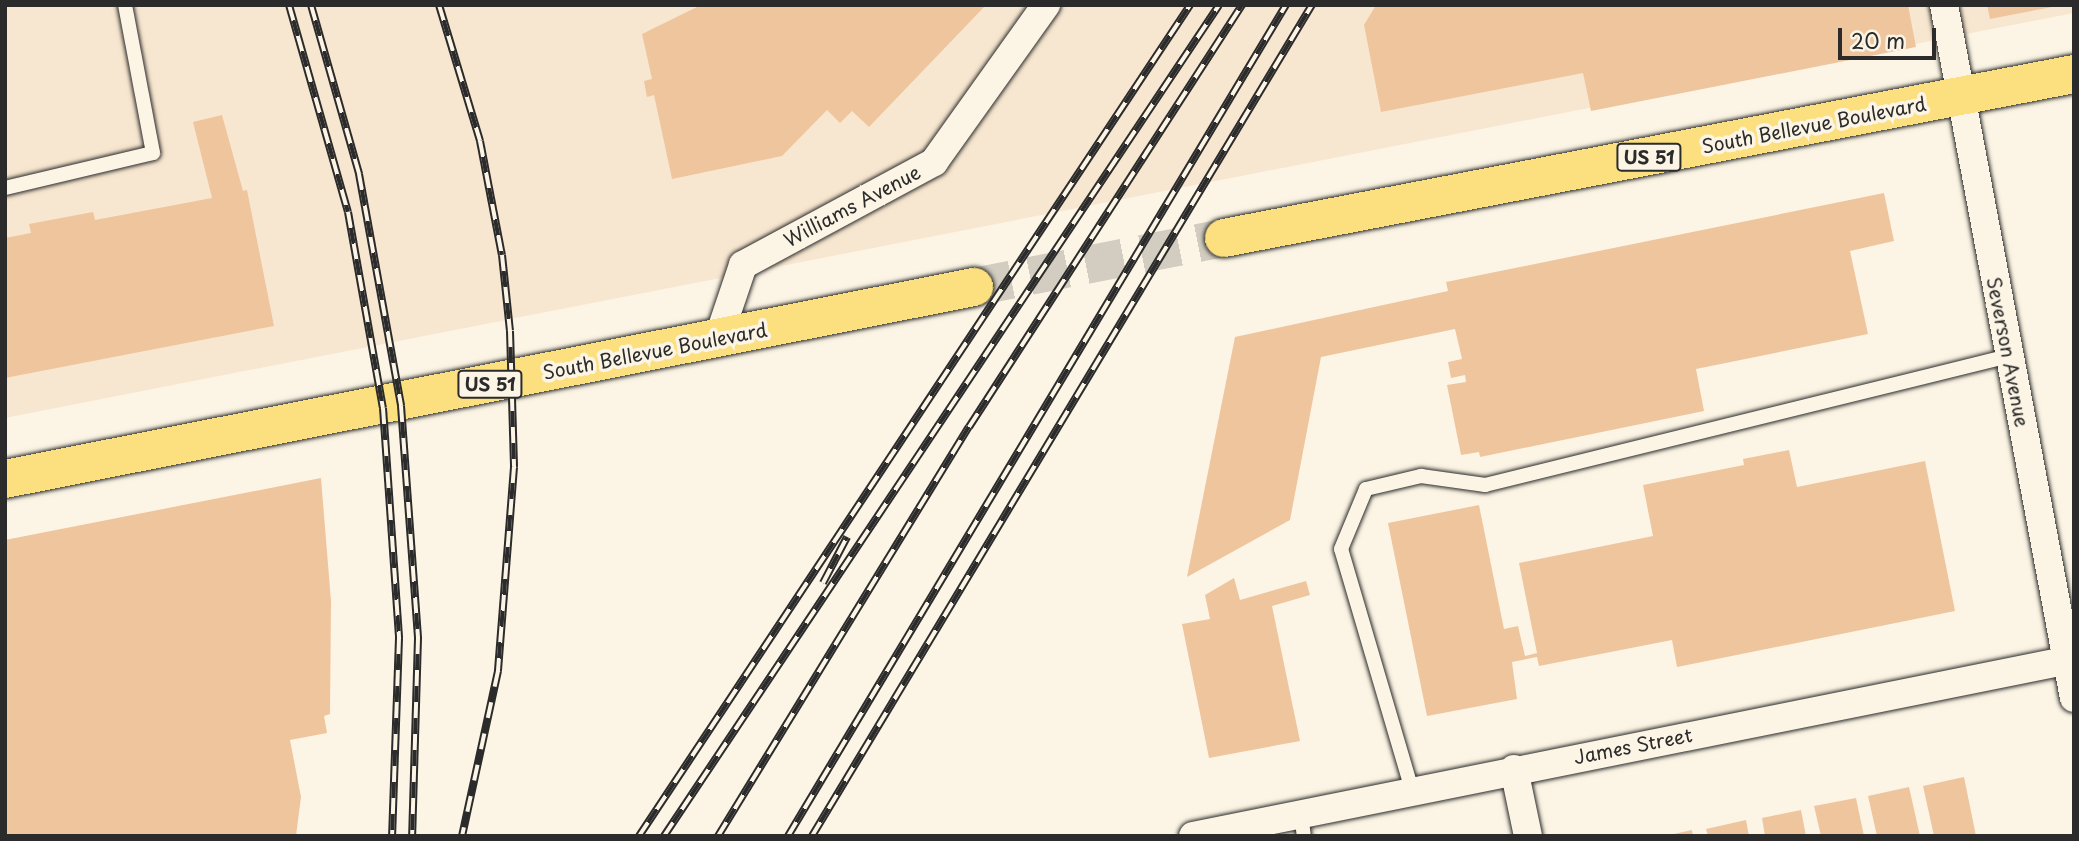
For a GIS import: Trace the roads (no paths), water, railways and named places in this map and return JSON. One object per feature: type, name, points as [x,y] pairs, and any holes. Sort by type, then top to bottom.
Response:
[{"type":"main road","name":"South Bellevue Boulevard","points":[[1224,238],[2074,74]]},
{"type":"main road","name":"South Bellevue Boulevard","points":[[5,479],[975,287]]},
{"type":"street","name":"Williams Avenue","points":[[718,339],[743,265],[934,162],[1046,5]]},
{"type":"street","name":"Severson Avenue","points":[[1944,5],[2009,356],[2070,660],[2074,698]]},
{"type":"street","name":"James Street","points":[[1193,836],[1302,825],[1412,790],[2070,660]]},
{"type":"street","points":[[1514,769],[1528,836]]},
{"type":"lane","points":[[5,188],[153,153],[125,5]]},
{"type":"lane","points":[[1412,790],[1341,549],[1366,489],[1421,476],[1485,485],[2009,356]]},
{"type":"tunnel","points":[[974,287],[1224,238]]},
{"type":"railway","points":[[289,5],[348,212],[383,408],[399,638],[392,836]]},
{"type":"railway","points":[[311,5],[359,174],[401,406],[418,638],[412,836]]},
{"type":"railway","points":[[439,5],[480,141],[502,255],[510,331],[514,467],[498,671],[462,836]]},
{"type":"railway","points":[[639,836],[1190,5]]},
{"type":"railway","points":[[664,836],[1219,5]]},
{"type":"railway","points":[[718,836],[969,427],[1242,5]]},
{"type":"railway","points":[[788,836],[1286,5]]},
{"type":"railway","points":[[812,836],[1312,5]]},
{"type":"railway","points":[[823,583],[847,537]]}]
